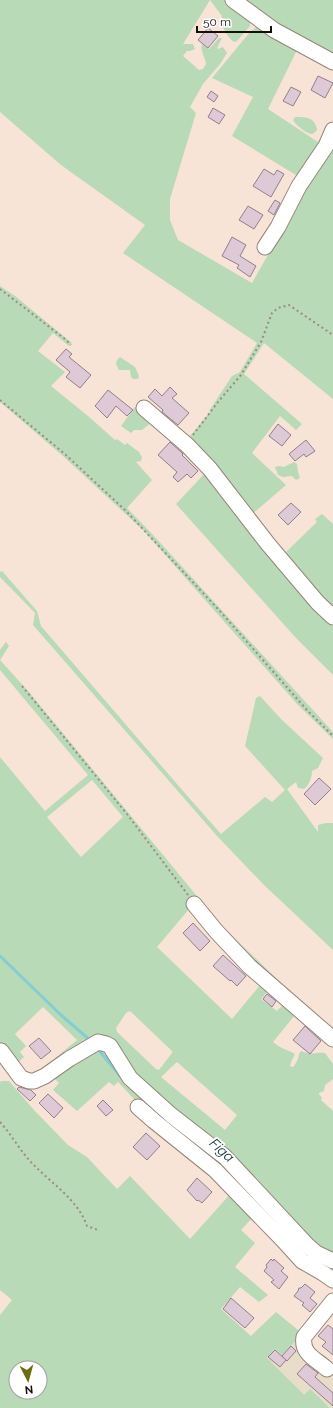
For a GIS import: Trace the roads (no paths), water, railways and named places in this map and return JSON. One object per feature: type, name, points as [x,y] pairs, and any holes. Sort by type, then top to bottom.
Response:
[{"type":"street","points":[[233,0],[274,30],[333,62]]},
{"type":"street","points":[[265,247],[278,227],[298,186],[326,146],[333,130]]},
{"type":"street","points":[[144,408],[186,444],[210,469],[268,544],[318,602],[333,617]]},
{"type":"street","points":[[194,904],[216,931],[249,966],[333,1039]]},
{"type":"street","points":[[1,1052],[21,1078],[34,1082],[45,1076],[69,1058],[98,1042],[110,1046],[130,1078],[171,1115],[225,1157],[308,1246],[316,1253],[333,1261]]},
{"type":"street","points":[[138,1107],[215,1170],[302,1261],[323,1272],[333,1280]]},
{"type":"street","points":[[327,1369],[304,1349],[303,1344],[304,1337],[333,1302]]},
{"type":"waterway","name":"Figa","points":[[0,956],[61,1015],[91,1041]]},
{"type":"waterway","name":"Figa","points":[[97,1048],[121,1077]]}]
